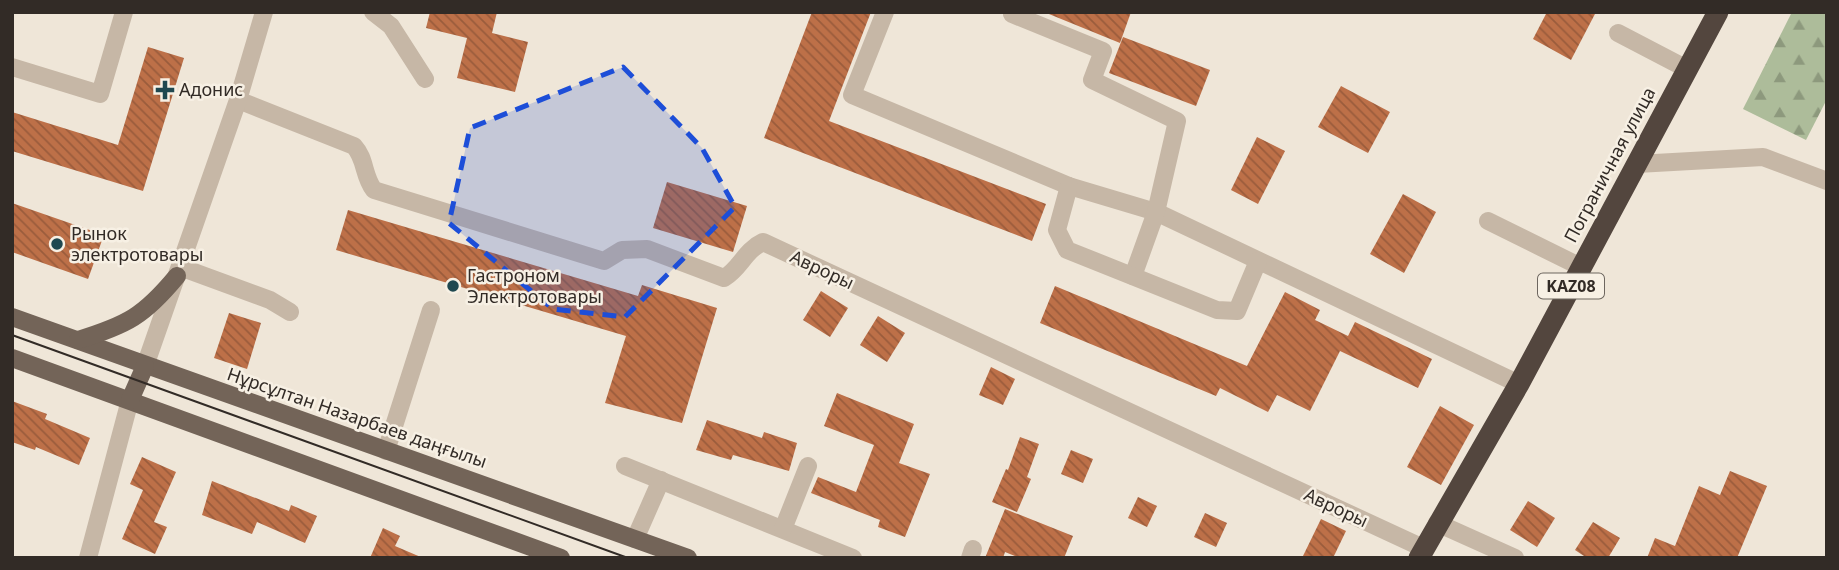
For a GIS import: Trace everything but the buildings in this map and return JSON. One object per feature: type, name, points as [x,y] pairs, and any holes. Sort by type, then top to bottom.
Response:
[{"type":"highway","name":"Пограничная улица","points":[[1421,553],[1519,384],[1718,12]]},
{"type":"main road","points":[[78,340],[134,319],[156,301],[178,271]]},
{"type":"main road","name":"Нұрсұлтан Назарбаев даңғылы","points":[[12,317],[688,558]]},
{"type":"main road","points":[[12,358],[561,558]]},
{"type":"main road","points":[[130,400],[145,366]]},
{"type":"street","points":[[12,67],[100,94],[124,12]]},
{"type":"street","points":[[373,12],[391,26],[425,79]]},
{"type":"street","points":[[886,12],[852,95],[1069,186],[1156,212],[1519,384]]},
{"type":"street","points":[[1013,12],[1012,14],[1103,51],[1092,80],[1177,121],[1156,212],[1133,276]]},
{"type":"street","points":[[145,366],[238,100],[263,13]]},
{"type":"street","points":[[1618,33],[1687,69]]},
{"type":"street","name":"Авроры","points":[[238,100],[354,146],[362,156],[368,182],[374,190],[604,261],[622,250],[647,249],[724,278],[736,269],[751,248],[763,242],[1421,553]]},
{"type":"street","points":[[1637,164],[1763,157],[1827,181]]},
{"type":"street","points":[[1069,186],[1057,230],[1067,250],[1217,310],[1237,311],[1258,261]]},
{"type":"street","points":[[1488,221],[1581,267]]},
{"type":"street","points":[[178,271],[270,300],[290,312]]},
{"type":"street","points":[[386,451],[431,310]]},
{"type":"street","points":[[88,558],[130,400]]},
{"type":"street","points":[[625,466],[853,558]]},
{"type":"street","points":[[783,529],[808,466]]},
{"type":"street","points":[[635,539],[661,480]]},
{"type":"street","points":[[1437,523],[1515,558]]},
{"type":"highlighted area","points":[[623,67],[702,148],[735,207],[625,317],[553,309],[449,223],[470,128]]},
{"type":"green space","points":[[1792,12],[1827,12],[1827,99],[1806,140],[1743,109]]},
{"type":"tram line","points":[[12,335],[628,558]]},
{"type":"place","name":"Адонис","points":[[165,90]]},
{"type":"place","name":"Рынок электротовары","points":[[57,244]]},
{"type":"place","name":"Гастроном Электротовары","points":[[453,286]]}]
